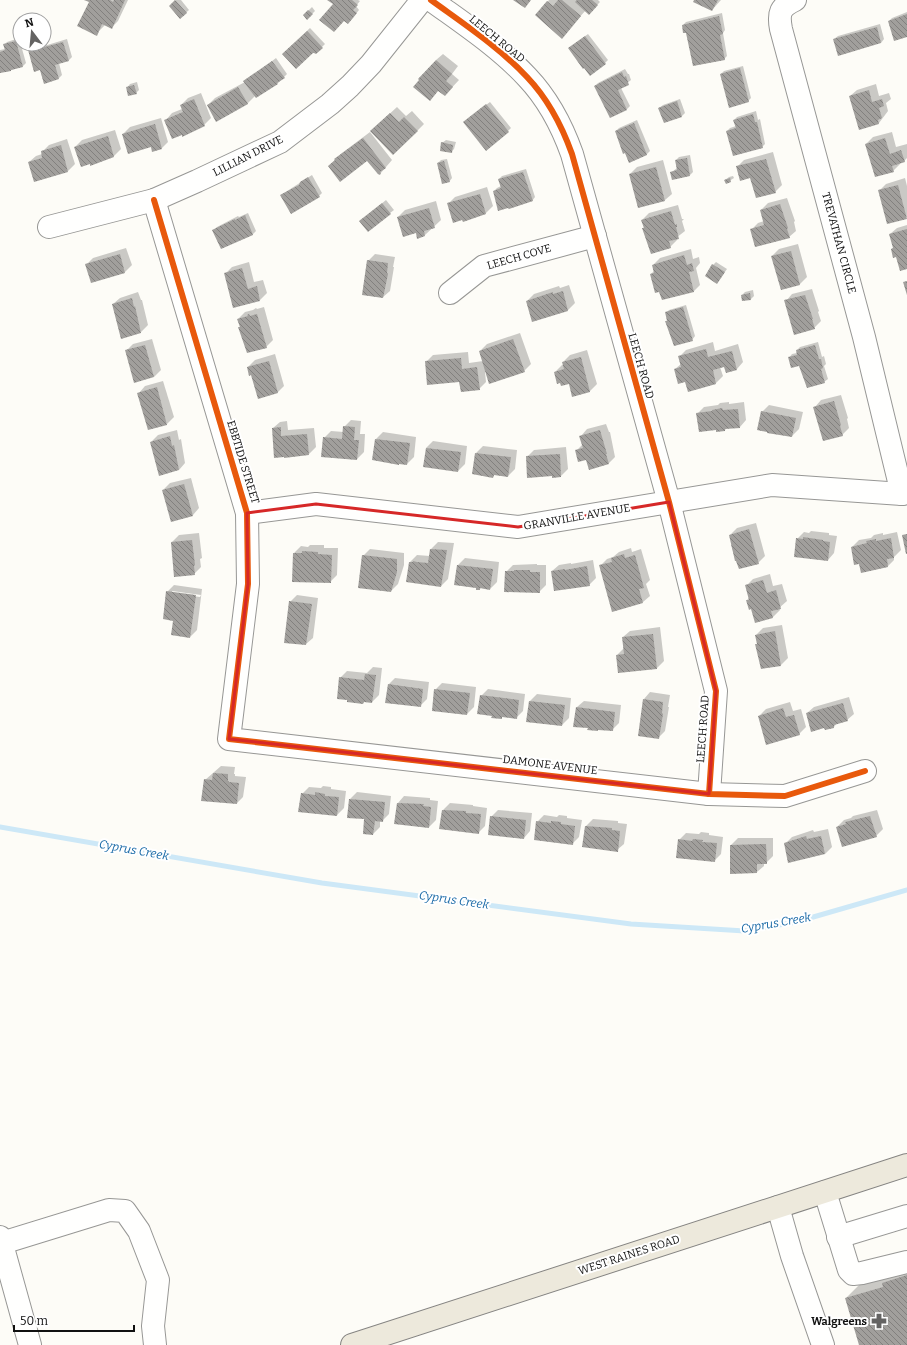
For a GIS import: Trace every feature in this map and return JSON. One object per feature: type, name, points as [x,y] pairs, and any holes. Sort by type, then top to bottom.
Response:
[{"type":"main road","name":"WEST RAINES ROAD","points":[[352,1345],[907,1165]]},
{"type":"street","name":"LILLIAN DRIVE","points":[[49,227],[154,200],[280,142],[330,104],[371,64],[422,0]]},
{"type":"street","name":"LEECH ROAD","points":[[432,0],[505,56],[527,77],[554,112],[570,147],[669,502],[716,691],[709,794]]},
{"type":"street","name":"TREVATHAN CIRCLE","points":[[795,0],[786,4],[781,11],[779,20],[781,29],[905,493]]},
{"type":"street","name":"EBBTIDE STREET","points":[[154,200],[247,512],[248,584],[229,739]]},
{"type":"street","name":"LEECH COVE","points":[[450,293],[484,266],[595,236]]},
{"type":"street","name":"GRANVILLE AVENUE","points":[[247,512],[316,504],[518,527],[772,485],[905,493]]},
{"type":"street","name":"DAMONE AVENUE","points":[[229,739],[709,794],[785,796],[865,771]]},
{"type":"street","points":[[824,1192],[849,1270],[853,1274],[907,1262]]},
{"type":"street","points":[[778,1207],[792,1256],[823,1345]]},
{"type":"street","points":[[30,1345],[1,1240],[109,1210],[124,1211],[139,1231],[158,1280],[153,1326],[155,1345]]},
{"type":"street","points":[[838,1237],[907,1216]]},
{"type":"highlighted area","points":[[669,502],[716,691],[709,794],[229,739],[248,584],[247,513],[316,504],[518,527]]},
{"type":"building","points":[[84,0],[110,0],[113,2],[114,0],[125,0],[112,29],[102,24],[97,36],[77,26],[89,2]]},
{"type":"building","points":[[175,0],[187,13],[180,19],[169,6]]},
{"type":"building","points":[[327,0],[352,0],[358,5],[353,10],[357,13],[348,24],[344,21],[334,32],[319,20],[333,4]]},
{"type":"building","points":[[513,0],[531,0],[525,8]]},
{"type":"building","points":[[558,0],[562,0],[581,16],[562,39],[535,15],[547,1],[553,6]]},
{"type":"building","points":[[577,0],[592,0],[598,5],[589,15],[575,2]]},
{"type":"building","points":[[694,0],[718,0],[712,11],[693,2]]},
{"type":"building","points":[[308,10],[313,14],[307,20],[303,15]]},
{"type":"building","points":[[907,14],[907,37],[894,41],[888,21]]},
{"type":"building","points":[[719,16],[723,34],[720,35],[725,60],[693,66],[686,33],[683,33],[682,25]]},
{"type":"building","points":[[877,27],[881,43],[838,56],[833,39]]},
{"type":"building","points":[[307,31],[323,48],[316,54],[313,53],[296,69],[282,54]]},
{"type":"building","points":[[585,36],[606,64],[590,76],[568,48]]},
{"type":"building","points":[[12,42],[12,52],[19,52],[23,67],[0,73],[0,52],[5,50],[3,44]]},
{"type":"building","points":[[63,42],[69,61],[55,65],[59,79],[44,84],[40,70],[34,72],[29,52],[52,52],[52,45]]},
{"type":"building","points":[[436,60],[452,74],[446,81],[453,87],[445,96],[438,91],[430,101],[413,87],[419,80],[418,79]]},
{"type":"building","points":[[272,61],[285,78],[256,98],[243,81]]},
{"type":"building","points":[[740,68],[749,102],[729,108],[720,74]]},
{"type":"building","points":[[622,72],[624,77],[626,76],[629,85],[618,90],[627,110],[610,118],[594,86]]},
{"type":"building","points":[[134,85],[137,94],[128,96],[126,87]]},
{"type":"building","points":[[238,87],[248,104],[216,122],[207,105]]},
{"type":"building","points":[[869,90],[872,102],[882,99],[884,106],[879,108],[882,118],[878,120],[879,124],[859,130],[849,96]]},
{"type":"building","points":[[194,99],[205,126],[182,137],[182,135],[172,139],[164,120],[183,112],[180,105]]},
{"type":"building","points":[[677,101],[682,117],[664,123],[658,108]]},
{"type":"building","points":[[486,104],[509,132],[486,151],[463,122]]},
{"type":"building","points":[[390,113],[399,122],[404,117],[418,131],[393,155],[370,131]]},
{"type":"building","points":[[753,114],[755,122],[757,122],[763,148],[733,156],[726,131],[736,128],[733,120]]},
{"type":"building","points":[[634,123],[647,155],[629,163],[625,153],[623,154],[615,131]]},
{"type":"building","points":[[155,124],[162,149],[152,152],[151,147],[128,154],[122,134]]},
{"type":"building","points":[[108,136],[114,157],[90,166],[90,164],[81,167],[74,147]]},
{"type":"building","points":[[363,138],[386,168],[380,172],[380,175],[367,161],[340,182],[328,166],[335,160],[334,159]]},
{"type":"building","points":[[885,138],[890,154],[901,150],[905,162],[892,166],[894,172],[875,177],[865,144]]},
{"type":"building","points":[[441,142],[453,145],[452,153],[440,151]]},
{"type":"building","points":[[61,145],[68,172],[34,182],[28,162],[42,158],[41,151]]},
{"type":"building","points":[[687,158],[690,176],[672,180],[670,172],[677,170],[675,160]]},
{"type":"building","points":[[766,159],[776,193],[756,198],[750,178],[740,181],[736,166]]},
{"type":"building","points":[[444,161],[450,182],[442,184],[437,163]]},
{"type":"building","points":[[656,167],[665,201],[638,208],[629,174]]},
{"type":"building","points":[[523,172],[533,201],[498,211],[493,191],[501,188],[498,179]]},
{"type":"building","points":[[308,177],[320,197],[291,214],[280,195],[299,185],[300,182]]},
{"type":"building","points":[[730,178],[731,182],[726,184],[724,180]]},
{"type":"building","points":[[898,185],[907,219],[887,224],[878,190]]},
{"type":"building","points":[[480,194],[486,214],[463,222],[462,220],[453,223],[447,203]]},
{"type":"building","points":[[382,203],[391,214],[368,232],[359,221]]},
{"type":"building","points":[[780,204],[790,238],[755,247],[750,229],[764,225],[760,210]]},
{"type":"building","points":[[429,208],[435,228],[424,231],[425,236],[417,239],[416,233],[403,237],[397,217]]},
{"type":"building","points":[[671,211],[675,225],[677,224],[676,227],[679,239],[669,241],[671,248],[651,254],[642,228],[644,228],[641,220]]},
{"type":"building","points":[[245,215],[253,235],[221,249],[212,230]]},
{"type":"building","points":[[907,229],[907,269],[900,271],[896,257],[893,258],[891,249],[893,248],[889,234]]},
{"type":"building","points":[[791,251],[800,285],[781,290],[771,256]]},
{"type":"building","points":[[120,254],[125,273],[91,283],[85,264]]},
{"type":"building","points":[[684,255],[687,265],[692,263],[694,271],[689,272],[694,292],[662,300],[659,292],[655,293],[650,274],[654,273],[652,265]]},
{"type":"building","points":[[367,260],[388,263],[388,274],[383,298],[362,295]]},
{"type":"building","points":[[712,264],[725,272],[717,284],[705,276]]},
{"type":"building","points":[[242,268],[248,289],[257,286],[260,301],[233,308],[224,273]]},
{"type":"building","points":[[907,281],[907,295],[903,282]]},
{"type":"building","points":[[563,291],[568,311],[532,322],[526,301],[553,292],[553,294]]},
{"type":"building","points":[[750,293],[751,300],[742,301],[741,295]]},
{"type":"building","points":[[805,295],[815,329],[794,335],[784,300]]},
{"type":"building","points":[[132,298],[141,333],[121,339],[112,304]]},
{"type":"building","points":[[683,307],[693,341],[674,346],[665,321],[667,321],[665,312]]},
{"type":"building","points":[[249,314],[250,316],[257,314],[267,348],[247,353],[238,327],[240,327],[237,319],[248,316],[247,315]]},
{"type":"building","points":[[513,339],[525,372],[489,384],[479,351]]},
{"type":"building","points":[[145,345],[154,377],[134,383],[125,350]]},
{"type":"building","points":[[815,345],[819,359],[821,359],[823,368],[821,369],[825,383],[807,388],[799,366],[791,368],[788,357],[797,355],[796,350]]},
{"type":"building","points":[[706,349],[708,357],[732,351],[737,370],[726,373],[724,367],[713,370],[716,384],[688,392],[685,382],[678,384],[674,369],[681,367],[678,356]]},
{"type":"building","points":[[581,357],[590,392],[572,397],[569,384],[561,386],[560,383],[557,384],[554,372],[564,369],[562,362]]},
{"type":"building","points":[[461,358],[462,369],[477,367],[480,390],[461,392],[459,382],[427,385],[425,361]]},
{"type":"building","points":[[269,361],[278,393],[258,399],[247,367]]},
{"type":"building","points":[[157,387],[167,425],[148,430],[137,393]]},
{"type":"building","points":[[834,401],[843,436],[823,441],[813,407]]},
{"type":"building","points":[[722,408],[723,410],[738,409],[740,428],[725,429],[725,431],[716,432],[716,430],[699,432],[696,413]]},
{"type":"building","points":[[761,411],[796,418],[792,437],[757,430]]},
{"type":"building","points":[[343,426],[355,427],[354,440],[359,440],[357,460],[321,457],[323,437],[342,439]]},
{"type":"building","points":[[281,427],[281,436],[307,434],[309,455],[274,458],[272,428]]},
{"type":"building","points":[[600,430],[609,464],[589,470],[586,460],[578,462],[575,450],[583,448],[579,436]]},
{"type":"building","points":[[170,436],[172,446],[174,445],[179,470],[159,476],[150,442]]},
{"type":"building","points":[[375,439],[410,443],[407,465],[372,460]]},
{"type":"building","points":[[426,448],[461,452],[458,472],[423,467]]},
{"type":"building","points":[[475,453],[511,457],[508,477],[494,475],[493,478],[472,474]]},
{"type":"building","points":[[560,454],[561,477],[552,478],[552,476],[527,478],[526,456]]},
{"type":"building","points":[[184,484],[193,516],[171,522],[162,490]]},
{"type":"building","points":[[749,529],[759,564],[739,569],[735,561],[729,535]]},
{"type":"building","points":[[907,534],[907,554],[906,554],[902,535]]},
{"type":"building","points":[[803,537],[830,542],[828,561],[794,557],[796,538],[803,539]]},
{"type":"building","points":[[891,538],[894,558],[887,559],[888,567],[861,573],[859,564],[854,565],[851,547],[867,543],[866,541]]},
{"type":"building","points":[[192,540],[195,575],[174,577],[171,542]]},
{"type":"building","points":[[430,549],[447,550],[441,587],[406,582],[409,562],[413,561],[428,563]]},
{"type":"building","points":[[302,551],[332,555],[331,583],[292,582],[293,553],[302,553]]},
{"type":"building","points":[[624,554],[625,558],[635,555],[644,588],[639,589],[643,603],[612,612],[599,565],[612,562],[611,558]]},
{"type":"building","points":[[362,555],[397,559],[397,572],[391,592],[358,588]]},
{"type":"building","points":[[457,565],[493,569],[490,590],[480,588],[480,590],[476,590],[476,588],[454,585]]},
{"type":"building","points":[[587,566],[590,586],[554,591],[551,571]]},
{"type":"building","points":[[530,570],[530,572],[540,572],[540,593],[504,592],[505,571]]},
{"type":"building","points":[[763,580],[767,593],[776,590],[781,609],[771,611],[773,618],[755,623],[751,609],[749,610],[746,600],[749,600],[745,585]]},
{"type":"building","points":[[166,591],[196,595],[190,638],[171,635],[173,621],[163,619]]},
{"type":"building","points":[[289,601],[312,604],[306,645],[284,643]]},
{"type":"building","points":[[775,631],[781,666],[761,669],[755,644],[757,644],[755,635]]},
{"type":"building","points":[[653,634],[657,669],[618,673],[616,655],[624,654],[622,637]]},
{"type":"building","points":[[365,674],[376,675],[372,703],[364,702],[363,704],[337,699],[339,677],[364,680]]},
{"type":"building","points":[[388,684],[423,689],[421,707],[385,703]]},
{"type":"building","points":[[434,689],[470,693],[467,715],[432,711]]},
{"type":"building","points":[[480,695],[519,700],[517,719],[502,717],[502,719],[491,718],[492,716],[477,714]]},
{"type":"building","points":[[643,699],[663,702],[663,714],[659,739],[638,736]]},
{"type":"building","points":[[529,701],[565,705],[562,726],[526,722]]},
{"type":"building","points":[[843,703],[848,721],[834,725],[834,728],[825,730],[824,728],[811,732],[806,713]]},
{"type":"building","points":[[576,707],[615,712],[613,731],[587,730],[588,728],[573,727]]},
{"type":"building","points":[[783,708],[786,717],[794,715],[800,735],[766,745],[758,716]]},
{"type":"building","points":[[213,773],[228,774],[229,782],[239,783],[237,804],[201,801],[204,779],[212,780]]},
{"type":"building","points":[[315,792],[325,794],[325,796],[339,797],[337,816],[298,812],[301,793],[315,795]]},
{"type":"building","points":[[349,799],[385,802],[383,822],[375,821],[373,835],[363,834],[364,819],[347,818]]},
{"type":"building","points":[[397,803],[424,804],[423,806],[431,807],[429,828],[394,824]]},
{"type":"building","points":[[442,810],[466,811],[466,813],[481,814],[479,834],[439,829]]},
{"type":"building","points":[[490,816],[526,820],[524,839],[488,835]]},
{"type":"building","points":[[870,816],[877,837],[842,847],[836,827],[846,824],[845,822]]},
{"type":"building","points":[[536,821],[551,823],[551,821],[561,822],[561,824],[575,826],[573,845],[534,840]]},
{"type":"building","points":[[585,826],[612,828],[612,830],[620,831],[618,852],[582,847]]},
{"type":"building","points":[[806,836],[807,839],[821,836],[825,854],[788,863],[784,843]]},
{"type":"building","points":[[678,839],[692,841],[693,839],[703,840],[702,842],[717,843],[715,862],[676,858]]},
{"type":"building","points":[[766,844],[767,864],[757,864],[757,873],[730,874],[730,845]]},
{"type":"building","name":"Walgreens","points":[[907,1275],[907,1345],[859,1345],[845,1298],[883,1287],[882,1283]]},
{"type":"waterway","name":"Cyprus Creek","points":[[0,827],[322,883],[631,924],[745,931],[796,922],[907,890]]},
{"type":"cycle path","points":[[431,0],[493,46],[535,85],[554,113],[572,154],[669,502],[716,691],[709,794]]},
{"type":"cycle path","points":[[154,200],[247,513],[248,584],[229,739],[709,794],[785,796],[865,771]]},
{"type":"place","name":"Walgreens","points":[[879,1321]]}]
